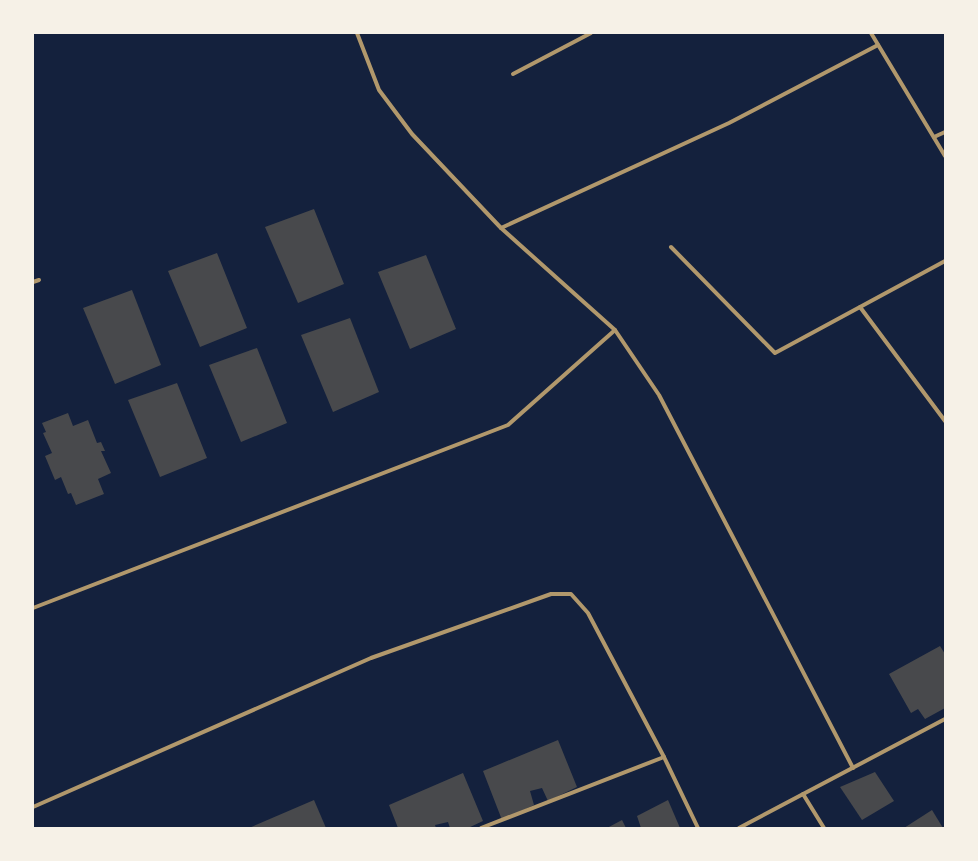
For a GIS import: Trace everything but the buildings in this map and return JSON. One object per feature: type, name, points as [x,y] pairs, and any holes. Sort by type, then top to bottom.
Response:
[{"type":"street","points":[[357,33],[379,90],[412,134],[501,228],[615,330],[659,395],[853,768]]},
{"type":"street","points":[[513,74],[591,33]]},
{"type":"street","points":[[871,33],[945,156]]},
{"type":"street","points":[[501,228],[729,123],[878,45]]},
{"type":"street","points":[[934,138],[945,132]]},
{"type":"street","points":[[671,247],[775,353],[945,261]]},
{"type":"street","points":[[33,282],[39,280]]},
{"type":"street","points":[[860,307],[945,421]]},
{"type":"street","points":[[33,608],[508,425],[615,330]]},
{"type":"street","points":[[33,807],[371,658],[552,594],[571,594],[588,612],[664,757],[698,828]]},
{"type":"street","points":[[739,828],[945,719]]},
{"type":"street","points":[[481,828],[664,757]]},
{"type":"street","points":[[803,794],[824,828]]}]
